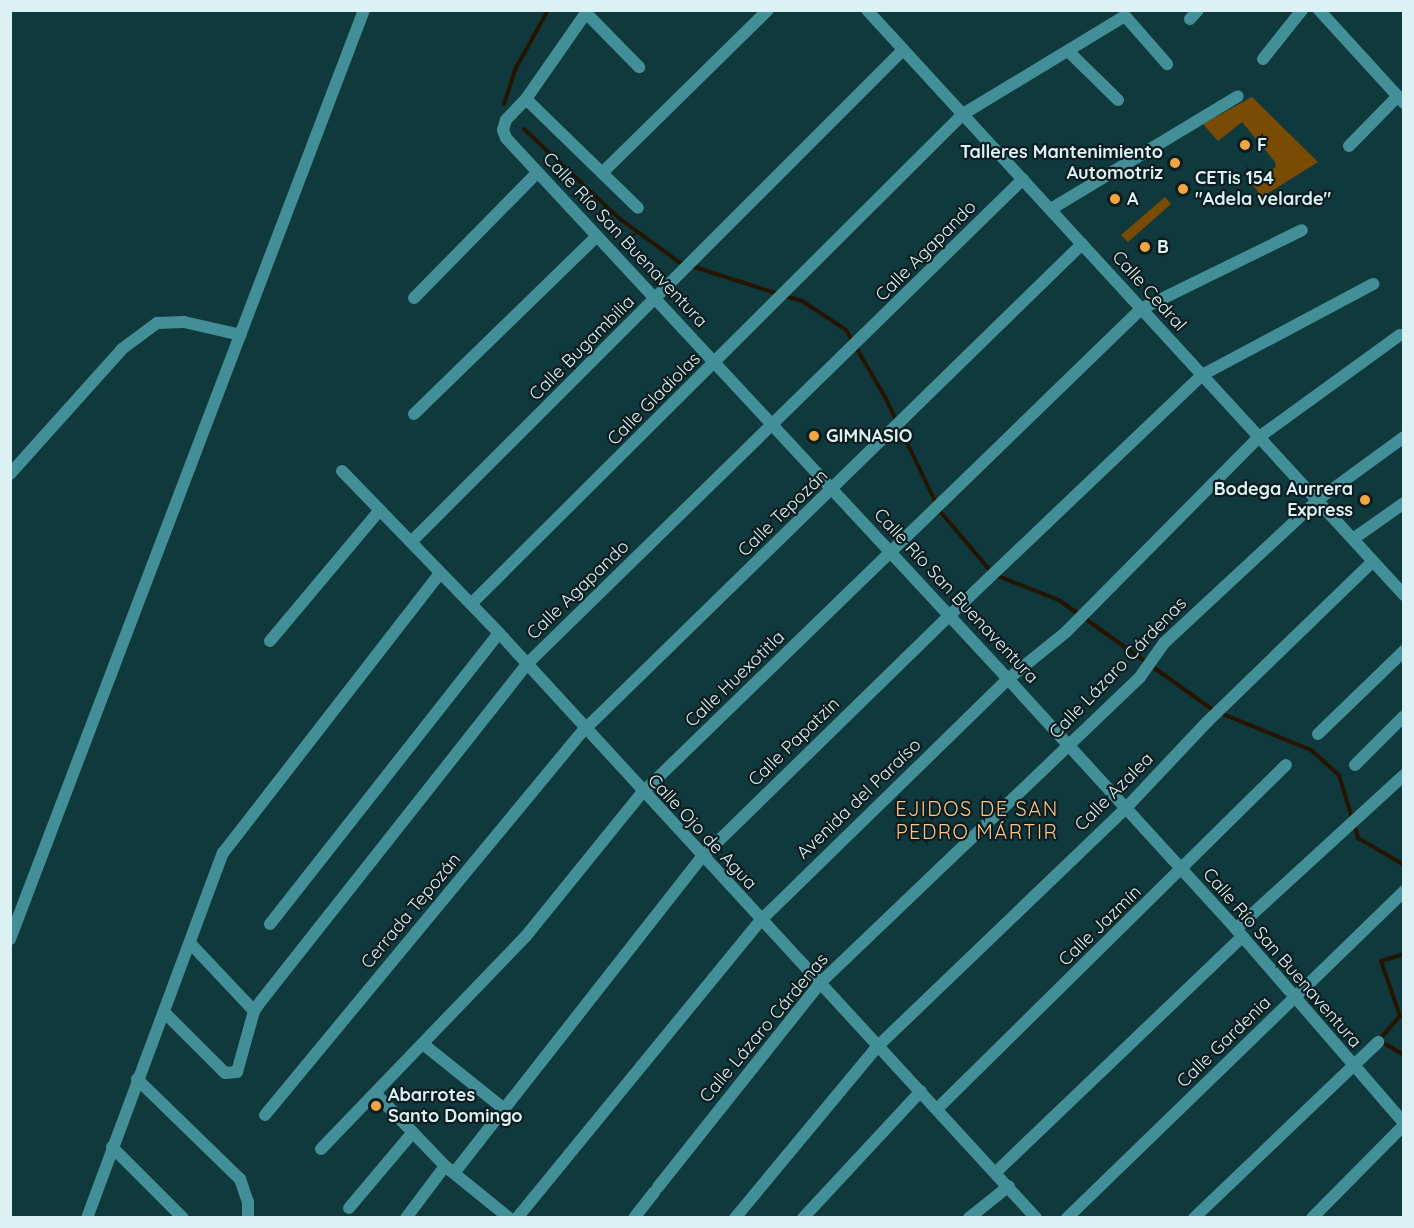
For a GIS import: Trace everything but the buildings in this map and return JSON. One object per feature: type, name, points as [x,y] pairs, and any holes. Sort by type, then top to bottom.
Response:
[{"type":"street","points":[[10,939],[13,924],[364,10]]},
{"type":"street","points":[[602,173],[768,10]]},
{"type":"street","name":"Calle Cedral","points":[[867,10],[1404,595]]},
{"type":"street","points":[[1263,59],[1302,10]]},
{"type":"street","points":[[1319,10],[1401,100],[1349,146]]},
{"type":"street","points":[[638,208],[526,99],[587,11],[639,67]]},
{"type":"street","name":"Calle Gladiolas","points":[[471,604],[716,363],[963,114],[1125,16],[1167,64]]},
{"type":"street","name":"Calle Bugambilia","points":[[411,542],[698,258],[903,50]]},
{"type":"street","points":[[1068,51],[1118,100]]},
{"type":"street","points":[[1051,209],[1238,96]]},
{"type":"street","name":"Calle Río San Buenaventura","points":[[526,99],[503,130],[537,173],[775,424],[1008,679],[1239,933],[1404,1124]]},
{"type":"street","points":[[414,298],[537,173]]},
{"type":"street","name":"Calle Agapando","points":[[164,1012],[225,1073],[233,1074],[240,1066],[254,1011],[526,665],[870,332],[1023,179]]},
{"type":"street","name":"Calle Huexotitla","points":[[321,1149],[526,936],[642,793],[1141,309],[1302,230]]},
{"type":"street","points":[[414,414],[596,237]]},
{"type":"street","name":"Calle Tepozán","points":[[584,730],[885,440],[1083,244]]},
{"type":"street","name":"Calle Papatzin","points":[[406,1218],[503,1108],[702,857],[949,616],[1202,375],[1373,284]]},
{"type":"street","points":[[10,474],[122,349],[157,323],[184,322],[241,335]]},
{"type":"street","name":"Avenida del Paraíso","points":[[517,1218],[760,921],[1008,679],[1066,632],[1259,437],[1400,335]]},
{"type":"street","name":"Calle Lázaro Cárdenas","points":[[634,1218],[820,983],[1140,677],[1164,643],[1318,499],[1404,437]]},
{"type":"street","name":"Calle Ojo de Agua","points":[[342,471],[499,633],[584,730],[1009,1186],[1036,1218]]},
{"type":"street","points":[[1353,539],[1404,503]]},
{"type":"street","points":[[270,641],[380,510]]},
{"type":"street","name":"Calle Azalea","points":[[735,1218],[878,1046],[1125,808],[1207,722],[1372,561]]},
{"type":"street","points":[[88,1217],[137,1079],[223,853],[440,573]]},
{"type":"street","points":[[270,924],[499,633]]},
{"type":"street","points":[[1318,734],[1404,651]]},
{"type":"street","points":[[1355,765],[1404,716]]},
{"type":"street","name":"Cerrada Tepozán","points":[[266,1115],[584,730]]},
{"type":"street","name":"Calle Jazmín","points":[[937,1109],[1182,872],[1286,765]]},
{"type":"street","points":[[996,1172],[1334,839],[1404,775]]},
{"type":"street","name":"Calle Gardenia","points":[[1067,1218],[1296,998],[1403,891]]},
{"type":"street","points":[[190,943],[254,1011]]},
{"type":"street","points":[[1194,1218],[1378,1042]]},
{"type":"street","points":[[423,1044],[503,1108]]},
{"type":"street","points":[[137,1079],[240,1179],[248,1202],[248,1218]]},
{"type":"street","points":[[803,1218],[921,1092]]},
{"type":"street","points":[[376,1094],[450,1170],[509,1218]]},
{"type":"street","points":[[1312,1218],[1404,1124]]},
{"type":"street","points":[[349,1209],[413,1132]]},
{"type":"street","points":[[112,1147],[183,1218]]},
{"type":"street","points":[[969,1218],[1009,1186]]},
{"type":"shaded area","points":[[1252,97],[1318,162],[1262,197],[1252,184],[1276,167],[1275,162],[1242,122],[1218,141],[1203,124]]},
{"type":"shaded area","points":[[1165,197],[1171,204],[1128,242],[1121,235]]},
{"type":"waterway","points":[[504,104],[516,68],[548,10]]},
{"type":"waterway","points":[[524,129],[620,219],[679,262],[778,294]]},
{"type":"waterway","points":[[785,296],[802,301],[846,330],[885,397],[936,503]]},
{"type":"waterway","points":[[939,510],[993,574],[1059,600],[1213,710],[1311,750],[1339,775],[1358,838],[1404,865]]},
{"type":"waterway","points":[[1404,954],[1381,961],[1400,1016],[1379,1040],[1404,1055]]},
{"type":"place","name":"F","points":[[1245,145]]},
{"type":"place","name":"Talleres Mantenimiento Automotriz","points":[[1175,163]]},
{"type":"place","name":"CETis 154 \"Adela velarde\"","points":[[1183,189]]},
{"type":"place","name":"A","points":[[1115,199]]},
{"type":"place","name":"B","points":[[1145,247]]},
{"type":"place","name":"GIMNASIO","points":[[814,436]]},
{"type":"place","name":"Bodega Aurrera Express","points":[[1365,500]]},
{"type":"place","name":"Abarrotes Santo Domingo","points":[[376,1106]]},
{"type":"district","name":"EJIDOS DE SAN PEDRO MÁRTIR","points":[[977,820]]}]
